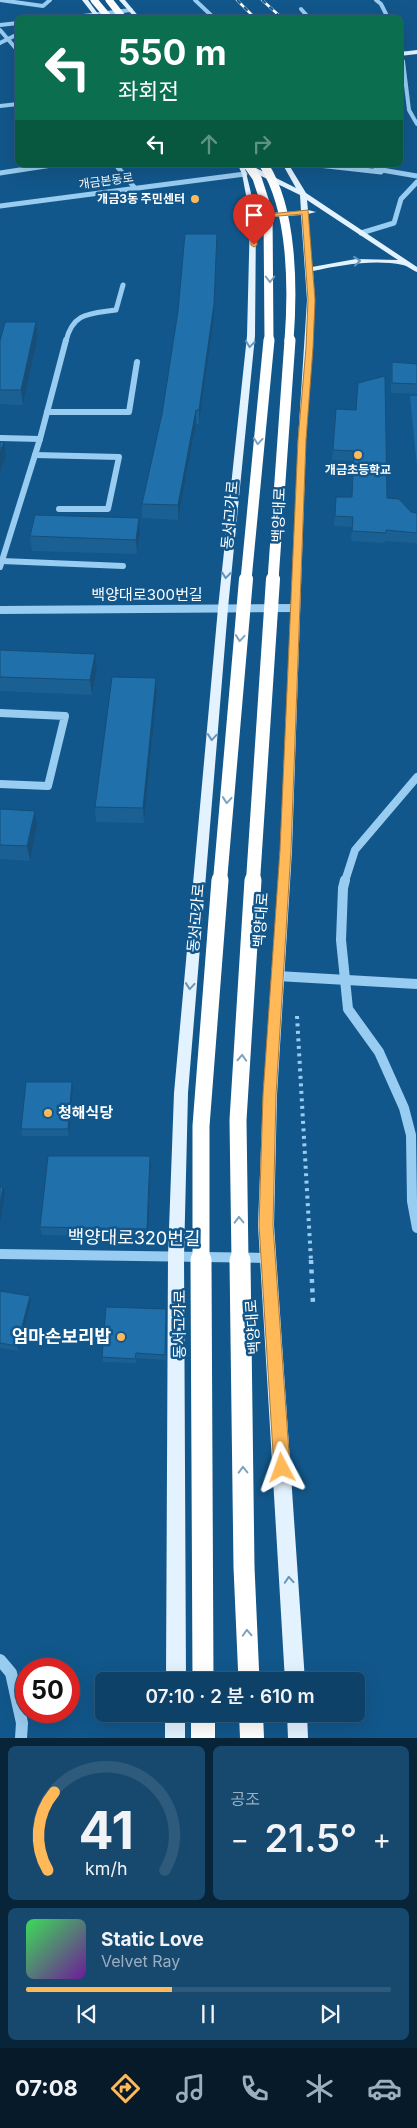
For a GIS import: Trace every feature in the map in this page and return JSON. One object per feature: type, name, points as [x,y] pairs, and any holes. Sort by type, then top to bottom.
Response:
[{"type":"highway","points":[[94,0],[106,15]]},
{"type":"highway","points":[[109,0],[121,15]]},
{"type":"highway","name":"동서고가로","points":[[203,1672],[201,1126],[234,706],[270,333],[268,212],[257,178],[245,167]]},
{"type":"highway","points":[[249,1672],[244,1567],[238,1120],[260,762],[290,333],[289,260],[285,215],[275,182],[265,167]]},
{"type":"highway","points":[[203,1722],[203,1738]]},
{"type":"highway","points":[[251,1722],[252,1738]]},
{"type":"main road","points":[[85,0],[96,15]]},
{"type":"main road","points":[[122,0],[135,15]]},
{"type":"main road","points":[[403,58],[417,52]]},
{"type":"main road","points":[[403,58],[417,56]]},
{"type":"main road","points":[[245,167],[303,194],[417,270]]},
{"type":"main road","points":[[176,1672],[176,1256],[181,1093],[223,608],[251,336],[253,216],[245,167]]},
{"type":"main road","name":"백양대로","points":[[287,167],[303,194],[309,270],[310,348],[302,440],[286,850],[270,1095],[266,1225],[294,1672]]},
{"type":"main road","points":[[253,216],[305,211],[332,214]]},
{"type":"main road","points":[[309,270],[329,265],[377,259],[406,264]]},
{"type":"main road","points":[[176,1722],[176,1738]]},
{"type":"main road","points":[[297,1722],[298,1738]]},
{"type":"street","points":[[0,0],[43,6],[50,0]]},
{"type":"street","points":[[195,0],[211,15]]},
{"type":"street","points":[[376,0],[381,4],[386,15]]},
{"type":"street","points":[[301,9],[306,15]]},
{"type":"street","points":[[103,15],[131,10]]},
{"type":"street","points":[[0,25],[15,23]]},
{"type":"street","points":[[0,30],[15,47]]},
{"type":"street","points":[[0,43],[15,36]]},
{"type":"street","points":[[403,58],[410,110],[417,124]]},
{"type":"street","points":[[0,106],[15,104]]},
{"type":"street","points":[[0,173],[39,167]]},
{"type":"street","points":[[118,167],[134,188]]},
{"type":"street","name":"개금본동로","points":[[0,205],[134,188],[245,167]]},
{"type":"street","points":[[336,167],[417,176]]},
{"type":"street","points":[[370,167],[381,172]]},
{"type":"street","points":[[360,233],[394,223],[397,202],[405,191],[417,182]]},
{"type":"street","points":[[123,285],[116,310],[83,315],[69,328],[40,439],[1,564],[123,566]]},
{"type":"street","points":[[47,412],[129,412],[137,362]]},
{"type":"street","points":[[0,438],[40,439]]},
{"type":"street","points":[[35,455],[119,458],[108,509],[58,509]]},
{"type":"street","name":"백양대로300번길","points":[[0,610],[295,608]]},
{"type":"street","points":[[0,713],[65,716],[48,786],[0,784]]},
{"type":"street","points":[[417,778],[355,850],[343,888],[341,940],[348,1009],[379,1052],[404,1108],[411,1135],[412,1201],[417,1228]]},
{"type":"street","points":[[278,976],[417,984]]},
{"type":"street","name":"백양대로320번길","points":[[0,1254],[268,1258]]},
{"type":"street","points":[[0,1660],[10,1673],[22,1723],[21,1738]]},
{"type":"path","points":[[295,978],[313,1304]]},
{"type":"shaded area","points":[[410,396],[417,396],[417,466]]},
{"type":"building","points":[[185,234],[217,234],[214,304],[199,410],[196,410],[178,505],[142,504],[162,414],[178,311]]},
{"type":"building","points":[[5,322],[36,322],[21,390],[0,390],[0,341]]},
{"type":"building","points":[[392,362],[417,364],[417,384],[392,383]]},
{"type":"building","name":"개금초등학교","points":[[385,376],[387,498],[399,499],[411,512],[417,513],[417,533],[386,530],[386,533],[352,531],[353,517],[335,516],[336,497],[352,497],[354,451],[333,450],[336,409],[356,410],[358,383]]},
{"type":"building","points":[[0,442],[4,442],[0,452]]},
{"type":"building","points":[[35,515],[139,518],[136,540],[30,536]]},
{"type":"building","points":[[0,650],[95,654],[90,680],[0,677]]},
{"type":"building","points":[[112,677],[156,678],[143,808],[95,807]]},
{"type":"building","points":[[0,809],[35,811],[27,846],[0,845]]},
{"type":"building","name":"청해식당","points":[[26,1082],[72,1082],[68,1129],[21,1129]]},
{"type":"building","points":[[48,1156],[150,1156],[147,1229],[40,1227]]},
{"type":"building","points":[[0,1187],[3,1187],[0,1205]]},
{"type":"building","points":[[0,1291],[30,1296],[17,1346],[0,1343]]},
{"type":"building","points":[[106,1307],[166,1309],[165,1355],[136,1353],[135,1359],[102,1357]]},
{"type":"railway","points":[[237,0],[252,15]]},
{"type":"railway","points":[[262,0],[279,15]]},
{"type":"place","name":"개금3동 주민센터","points":[[195,199]]},
{"type":"place","name":"개금초등학교","points":[[358,455]]},
{"type":"place","name":"청해식당","points":[[48,1113]]},
{"type":"place","name":"엄마손보리밥","points":[[121,1337]]},
{"type":"route","points":[[254,245],[253,216],[305,211],[311,300],[310,348],[302,440],[286,850],[270,1095],[266,1225],[282,1468]]}]
